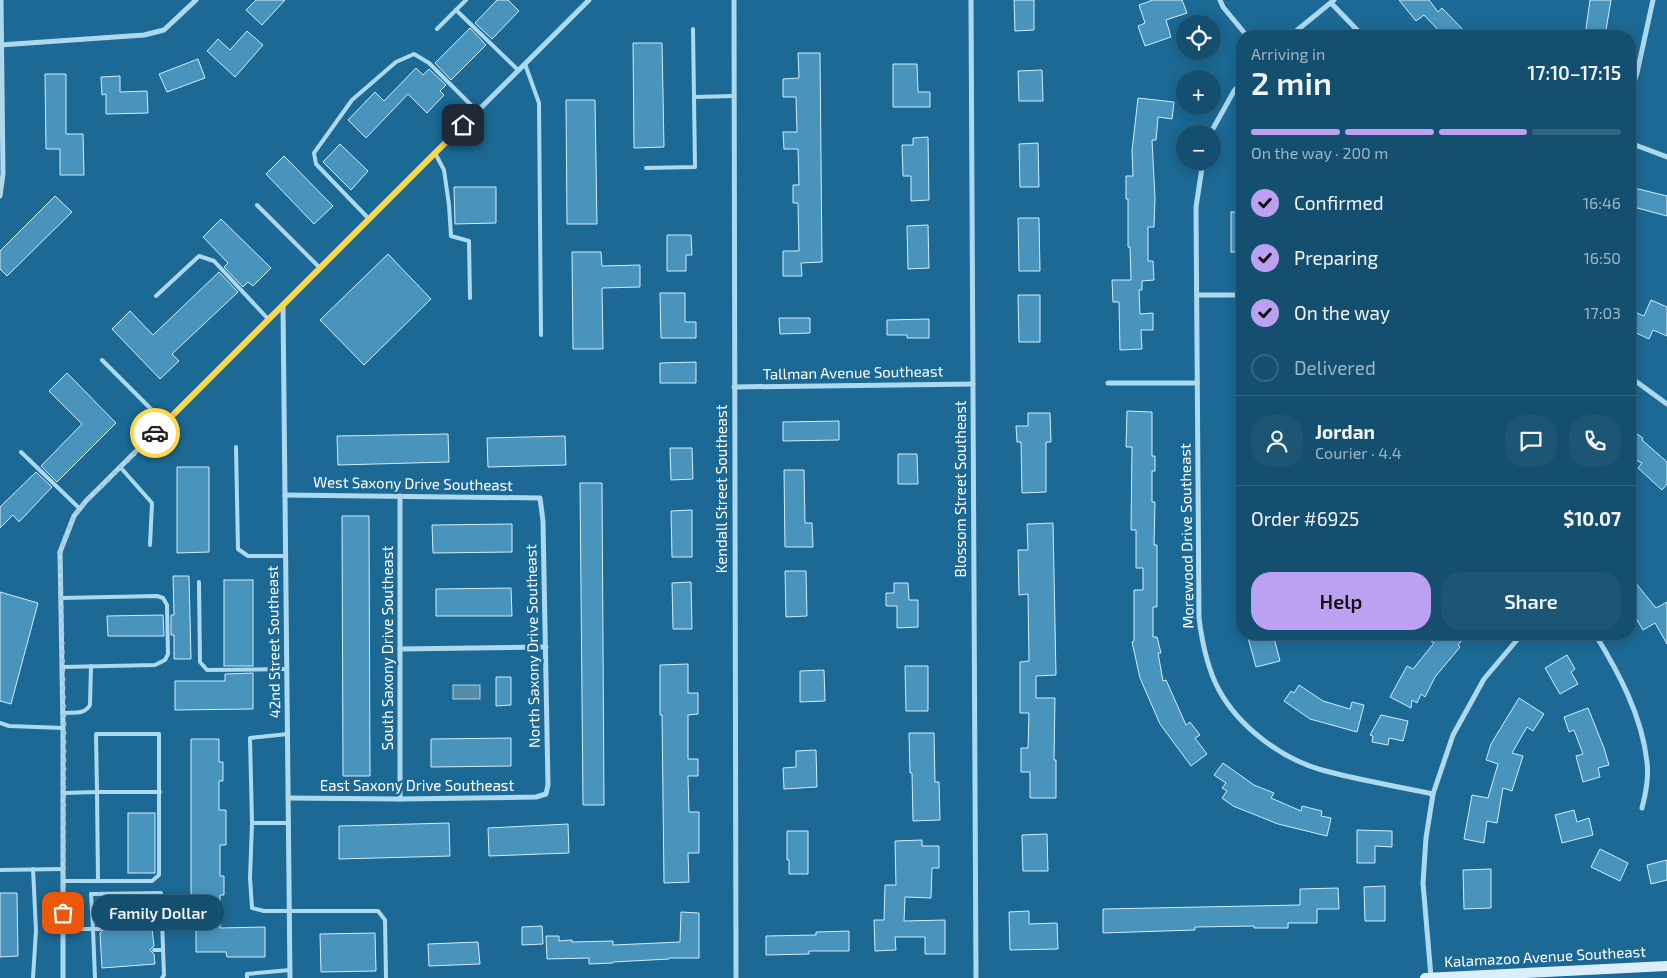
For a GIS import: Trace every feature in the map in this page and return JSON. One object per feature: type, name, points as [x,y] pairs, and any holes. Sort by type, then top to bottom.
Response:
[{"type":"main road","name":"Kalamazoo Avenue Southeast","points":[[1425,978],[1667,966]]},
{"type":"street","points":[[1,0],[3,174],[1,195]]},
{"type":"street","points":[[1,45],[144,35],[164,30],[196,0]]},
{"type":"street","points":[[63,978],[64,728],[60,552],[74,516],[589,0]]},
{"type":"street","name":"Kendall Street Southeast","points":[[734,0],[736,978]]},
{"type":"street","name":"Blossom Street Southeast","points":[[971,0],[976,978]]},
{"type":"street","points":[[1220,0],[1223,8],[1242,30]]},
{"type":"street","points":[[1636,76],[1653,0]]},
{"type":"street","points":[[1297,30],[1332,1],[1358,30]]},
{"type":"street","points":[[1215,125],[1236,88]]},
{"type":"street","points":[[1636,145],[1667,157]]},
{"type":"street","name":"Morewood Drive Southeast","points":[[1202,170],[1196,207],[1199,618],[1203,648],[1219,690],[1237,716],[1275,750],[1320,770],[1433,794]]},
{"type":"street","points":[[1197,295],[1236,294]]},
{"type":"street","name":"42nd Street Southeast","points":[[283,305],[290,978]]},
{"type":"street","points":[[1636,381],[1667,404]]},
{"type":"street","points":[[1108,383],[1197,383]]},
{"type":"street","name":"Tallman Avenue Southeast","points":[[734,387],[973,384]]},
{"type":"street","name":"West Saxony Drive Southeast","points":[[285,495],[540,498]]},
{"type":"street","name":"South Saxony Drive Southeast","points":[[400,496],[400,799]]},
{"type":"street","name":"North Saxony Drive Southeast","points":[[540,498],[543,521],[546,647],[548,785],[546,794]]},
{"type":"street","points":[[1431,978],[1423,882],[1426,838],[1433,794],[1453,735],[1479,687],[1517,640]]},
{"type":"street","points":[[1599,640],[1616,669],[1641,732],[1647,762],[1647,787],[1642,808]]},
{"type":"street","points":[[400,648],[546,647]]},
{"type":"street","name":"East Saxony Drive Southeast","points":[[288,798],[536,797],[546,794]]},
{"type":"lane","points":[[436,29],[466,0]]},
{"type":"lane","points":[[456,10],[518,70]]},
{"type":"lane","points":[[646,168],[695,167],[693,29]]},
{"type":"lane","points":[[369,219],[316,164],[314,153],[352,100],[396,62],[414,54],[429,63],[477,111]]},
{"type":"lane","points":[[525,64],[539,103],[541,335]]},
{"type":"lane","points":[[694,97],[734,96]]},
{"type":"lane","points":[[435,154],[444,170],[451,236],[469,241],[470,298]]},
{"type":"lane","points":[[257,206],[320,268]]},
{"type":"lane","points":[[156,296],[199,256],[214,261],[269,320]]},
{"type":"lane","points":[[102,360],[165,423]]},
{"type":"lane","points":[[236,447],[238,548],[248,556],[286,556]]},
{"type":"lane","points":[[21,452],[80,509]]},
{"type":"lane","points":[[121,468],[152,503],[150,546]]},
{"type":"lane","points":[[199,582],[200,662],[207,670],[287,670]]},
{"type":"lane","points":[[61,598],[156,596],[163,598],[167,605],[168,654],[165,660],[155,665],[62,667]]},
{"type":"lane","points":[[63,713],[84,712],[88,709],[90,705],[92,666]]},
{"type":"lane","points":[[0,723],[9,726],[64,728]]},
{"type":"lane","points":[[62,881],[98,881],[152,881],[159,875],[159,734],[96,734],[98,881]]},
{"type":"lane","points":[[288,734],[250,738],[252,823],[250,878],[252,908],[264,912],[378,910],[384,920],[386,978]]},
{"type":"lane","points":[[63,793],[160,792]]},
{"type":"lane","points":[[252,823],[289,823]]},
{"type":"lane","points":[[33,978],[36,930],[34,869]]},
{"type":"lane","points":[[0,870],[62,869]]},
{"type":"lane","points":[[95,978],[91,894],[161,893],[164,975],[162,978]]},
{"type":"lane","points":[[152,925],[162,924]]},
{"type":"lane","points":[[63,929],[100,929]]},
{"type":"lane","points":[[154,950],[163,950]]},
{"type":"lane","points":[[94,955],[102,954]]},
{"type":"lane","points":[[247,978],[247,974],[290,970]]},
{"type":"water","points":[[453,685],[480,685],[480,699],[453,699]]},
{"type":"building","points":[[256,0],[285,0],[262,25],[246,10]]},
{"type":"building","points":[[497,0],[508,0],[519,11],[492,39],[475,23]]},
{"type":"building","points":[[1014,0],[1034,0],[1034,30],[1015,31]]},
{"type":"building","points":[[1153,0],[1182,0],[1187,13],[1176,15],[1166,20],[1171,37],[1145,46],[1138,26],[1145,23],[1139,5]]},
{"type":"building","points":[[1399,0],[1429,0],[1438,12],[1442,8],[1463,30],[1438,30],[1424,15],[1416,21]]},
{"type":"building","points":[[1590,0],[1611,0],[1606,30],[1586,30]]},
{"type":"building","points":[[470,28],[486,45],[451,80],[435,63]]},
{"type":"building","points":[[247,31],[263,45],[235,77],[207,51],[218,39],[230,50]]},
{"type":"building","points":[[633,43],[662,43],[664,147],[634,148]]},
{"type":"building","points":[[798,53],[820,53],[822,262],[801,263],[802,276],[783,276],[783,251],[799,251],[798,203],[793,203],[793,185],[799,185],[798,149],[784,149],[783,132],[797,132],[796,97],[783,97],[783,79],[799,78]]},
{"type":"building","points":[[198,59],[205,78],[167,92],[159,74]]},
{"type":"building","points":[[893,64],[917,64],[918,92],[930,92],[930,107],[893,107]]},
{"type":"building","points":[[416,68],[423,75],[429,69],[446,85],[440,91],[444,95],[427,113],[408,94],[366,138],[348,120],[375,92],[384,101]]},
{"type":"building","points":[[1042,70],[1043,101],[1019,101],[1018,71]]},
{"type":"building","points":[[45,74],[66,74],[66,134],[83,134],[84,175],[60,175],[60,149],[46,149]]},
{"type":"building","points":[[120,76],[120,92],[147,91],[148,113],[106,114],[106,94],[102,95],[101,77]]},
{"type":"building","points":[[1138,98],[1174,102],[1172,119],[1158,117],[1156,140],[1152,140],[1155,198],[1154,227],[1148,227],[1148,261],[1153,261],[1154,280],[1142,281],[1142,290],[1139,290],[1140,314],[1153,313],[1153,330],[1141,330],[1142,349],[1120,350],[1119,302],[1113,302],[1112,280],[1131,280],[1126,176],[1133,176],[1132,151]]},
{"type":"building","points":[[566,100],[595,100],[597,224],[567,224]]},
{"type":"building","points":[[928,137],[929,200],[911,201],[911,176],[903,176],[902,145],[913,145],[913,138]]},
{"type":"building","points":[[1038,143],[1039,187],[1020,187],[1019,144]]},
{"type":"building","points":[[340,144],[368,171],[351,190],[323,162]]},
{"type":"building","points":[[284,156],[333,206],[314,224],[266,174]]},
{"type":"building","points":[[454,187],[496,187],[496,223],[455,224]]},
{"type":"building","points":[[1636,188],[1667,196],[1667,216],[1636,208]]},
{"type":"building","points":[[55,196],[72,212],[7,276],[0,269],[0,251]]},
{"type":"building","points":[[1231,212],[1236,212],[1236,252],[1231,252]]},
{"type":"building","points":[[1018,218],[1039,218],[1040,271],[1019,271]]},
{"type":"building","points":[[221,219],[271,268],[253,286],[248,282],[243,287],[224,267],[228,263],[203,237]]},
{"type":"building","points":[[928,225],[929,268],[908,269],[907,226]]},
{"type":"building","points":[[667,235],[691,235],[692,255],[686,255],[686,271],[667,271]]},
{"type":"building","points":[[572,252],[601,252],[602,266],[640,265],[640,287],[602,288],[603,349],[573,349]]},
{"type":"building","points":[[388,254],[431,299],[364,365],[320,320]]},
{"type":"building","points":[[219,272],[238,292],[172,354],[179,361],[160,379],[112,329],[130,311],[153,335]]},
{"type":"building","points":[[660,293],[685,293],[685,322],[696,322],[696,338],[661,338]]},
{"type":"building","points":[[1018,295],[1040,295],[1040,342],[1019,342]]},
{"type":"building","points":[[1651,300],[1667,307],[1667,336],[1653,330],[1649,339],[1636,333],[1636,312],[1644,316]]},
{"type":"building","points":[[779,318],[810,318],[810,333],[780,334]]},
{"type":"building","points":[[929,319],[929,338],[907,338],[907,335],[887,335],[887,320]]},
{"type":"building","points":[[696,362],[696,383],[660,383],[660,363]]},
{"type":"building","points":[[67,373],[116,423],[57,482],[41,466],[82,424],[49,391]]},
{"type":"building","points":[[1127,411],[1152,412],[1152,456],[1155,456],[1155,471],[1152,471],[1152,502],[1155,502],[1154,545],[1157,545],[1157,607],[1153,607],[1153,637],[1157,637],[1161,653],[1158,653],[1163,681],[1166,680],[1186,725],[1190,722],[1200,735],[1195,738],[1207,754],[1191,766],[1160,724],[1140,678],[1132,642],[1134,641],[1134,590],[1143,590],[1143,568],[1136,568],[1136,530],[1131,530],[1132,447],[1126,447]]},
{"type":"building","points":[[1028,413],[1050,413],[1051,442],[1046,442],[1046,492],[1022,493],[1021,442],[1017,442],[1016,426],[1028,426]]},
{"type":"building","points":[[839,421],[839,440],[783,441],[783,422]]},
{"type":"building","points":[[1636,433],[1667,462],[1667,484],[1662,490],[1638,468],[1642,463],[1636,460]]},
{"type":"building","points":[[448,434],[449,462],[338,465],[337,436]]},
{"type":"building","points":[[565,436],[566,465],[488,467],[487,438]]},
{"type":"building","points":[[670,448],[692,448],[693,479],[671,480]]},
{"type":"building","points":[[898,454],[917,454],[918,484],[898,484]]},
{"type":"building","points":[[177,467],[209,467],[209,552],[177,553]]},
{"type":"building","points":[[784,470],[804,470],[805,523],[812,523],[813,547],[785,547]]},
{"type":"building","points":[[36,472],[52,487],[19,522],[13,515],[0,528],[0,507]]},
{"type":"building","points":[[580,483],[602,483],[604,805],[583,805]]},
{"type":"building","points":[[692,510],[692,557],[672,557],[671,511]]},
{"type":"building","points":[[342,516],[369,516],[370,776],[343,776]]},
{"type":"building","points":[[1053,523],[1056,675],[1036,676],[1036,698],[1055,698],[1054,760],[1056,760],[1056,798],[1030,798],[1030,772],[1021,772],[1021,748],[1028,748],[1029,713],[1020,713],[1020,662],[1029,661],[1028,594],[1019,595],[1018,550],[1028,550],[1027,524]]},
{"type":"building","points":[[512,524],[512,552],[433,553],[432,525]]},
{"type":"building","points":[[785,571],[806,571],[807,616],[786,617]]},
{"type":"building","points":[[173,576],[189,576],[191,659],[174,659],[174,635],[171,635],[171,615],[174,615]]},
{"type":"building","points":[[224,580],[253,580],[253,666],[224,666]]},
{"type":"building","points":[[691,582],[692,629],[673,629],[672,583]]},
{"type":"building","points":[[894,583],[908,583],[909,600],[918,600],[918,627],[897,628],[897,606],[886,606],[886,593],[894,593]]},
{"type":"building","points":[[1636,583],[1656,608],[1667,602],[1667,644],[1655,623],[1643,630],[1636,618]]},
{"type":"building","points":[[511,588],[512,616],[436,616],[436,589]]},
{"type":"building","points":[[0,592],[38,603],[11,704],[0,701]]},
{"type":"building","points":[[163,615],[164,636],[108,636],[107,616]]},
{"type":"building","points":[[1249,640],[1275,640],[1280,661],[1256,667]]},
{"type":"building","points":[[1430,640],[1462,640],[1458,645],[1460,647],[1435,677],[1425,697],[1421,694],[1417,703],[1412,700],[1411,708],[1390,697],[1407,666],[1413,669],[1434,643]]},
{"type":"building","points":[[1567,655],[1575,669],[1571,672],[1578,684],[1560,694],[1545,668]]},
{"type":"building","points":[[688,664],[688,693],[698,693],[698,714],[688,715],[688,759],[698,759],[698,776],[688,776],[689,812],[699,812],[699,853],[688,853],[689,882],[664,883],[660,665]]},
{"type":"building","points":[[905,666],[928,666],[928,711],[906,711]]},
{"type":"building","points":[[824,670],[825,701],[800,702],[800,671]]},
{"type":"building","points":[[253,673],[253,709],[175,710],[175,681],[225,681],[225,674]]},
{"type":"building","points":[[496,677],[511,677],[511,705],[496,706]]},
{"type":"building","points":[[1299,685],[1323,701],[1350,709],[1352,702],[1364,705],[1357,732],[1310,719],[1284,701],[1291,691],[1294,693]]},
{"type":"building","points":[[1519,698],[1544,714],[1533,731],[1527,727],[1512,753],[1523,756],[1512,791],[1503,788],[1497,823],[1487,821],[1484,843],[1464,839],[1472,795],[1488,798],[1498,764],[1486,760],[1491,744]]},
{"type":"building","points":[[1588,708],[1609,765],[1598,768],[1600,777],[1583,782],[1576,756],[1583,754],[1574,730],[1569,732],[1564,717]]},
{"type":"building","points":[[1381,715],[1408,721],[1403,741],[1389,738],[1388,745],[1372,742],[1373,736],[1370,735]]},
{"type":"building","points":[[909,733],[934,733],[935,782],[939,782],[940,820],[913,821]]},
{"type":"building","points":[[511,738],[511,766],[431,767],[431,739]]},
{"type":"building","points":[[191,739],[219,739],[219,762],[223,762],[223,781],[219,781],[219,810],[226,810],[226,845],[220,845],[220,876],[224,876],[224,895],[220,895],[220,928],[265,927],[265,957],[227,957],[226,952],[196,952],[196,918],[191,918]]},
{"type":"building","points":[[816,750],[817,787],[784,789],[783,768],[796,767],[796,751]]},
{"type":"building","points":[[1223,763],[1254,785],[1274,793],[1271,798],[1301,811],[1302,806],[1322,811],[1321,816],[1331,818],[1327,836],[1278,824],[1233,806],[1222,798],[1227,791],[1222,788],[1226,783],[1214,775]]},
{"type":"building","points":[[1574,810],[1577,822],[1589,818],[1593,835],[1562,843],[1555,815]]},
{"type":"building","points":[[128,813],[155,813],[155,873],[128,873]]},
{"type":"building","points":[[449,823],[450,856],[339,859],[339,826]]},
{"type":"building","points":[[568,824],[569,853],[489,856],[488,828]]},
{"type":"building","points":[[1357,830],[1392,831],[1392,847],[1375,846],[1375,863],[1357,863]]},
{"type":"building","points":[[787,831],[808,831],[808,874],[789,874]]},
{"type":"building","points":[[1047,834],[1048,871],[1023,871],[1022,835]]},
{"type":"building","points":[[922,840],[922,846],[939,846],[939,868],[932,868],[931,898],[905,897],[904,921],[945,920],[945,954],[925,954],[925,937],[895,937],[896,950],[875,951],[874,920],[884,920],[885,885],[896,885],[895,841]]},
{"type":"building","points":[[1600,849],[1628,863],[1620,881],[1591,867]]},
{"type":"building","points":[[1667,860],[1667,880],[1651,884],[1647,865]]},
{"type":"building","points":[[1491,869],[1491,908],[1464,909],[1463,870]]},
{"type":"building","points":[[1385,886],[1385,921],[1365,921],[1364,887]]},
{"type":"building","points":[[1338,888],[1339,909],[1317,909],[1317,923],[1288,923],[1288,928],[1254,928],[1254,926],[1195,927],[1195,930],[1103,933],[1103,909],[1300,905],[1300,889]]},
{"type":"building","points":[[0,893],[17,893],[18,956],[0,957]]},
{"type":"building","points":[[135,897],[136,908],[151,907],[152,921],[148,925],[152,929],[154,946],[150,950],[154,954],[155,964],[102,968],[100,933],[104,929],[100,925],[99,911],[114,910],[114,898]]},
{"type":"building","points":[[1029,911],[1029,924],[1057,923],[1058,949],[1010,950],[1009,912]]},
{"type":"building","points":[[681,912],[699,913],[699,958],[669,958],[589,964],[589,958],[547,959],[546,936],[559,936],[559,941],[572,940],[572,942],[613,941],[613,945],[680,942]]},
{"type":"building","points":[[542,926],[543,944],[522,945],[522,927]]},
{"type":"building","points":[[849,931],[849,951],[809,951],[809,954],[766,955],[766,936],[816,935],[816,932]]},
{"type":"building","points":[[375,933],[376,971],[321,972],[320,934]]},
{"type":"building","points":[[478,942],[480,964],[429,966],[428,944]]},
{"type":"way so far","points":[[63,913],[64,728],[60,552],[74,516],[86,501],[155,433]]},
{"type":"place","name":"Family Dollar","points":[[63,913]]},
{"type":"route","points":[[155,433],[463,125]]}]
